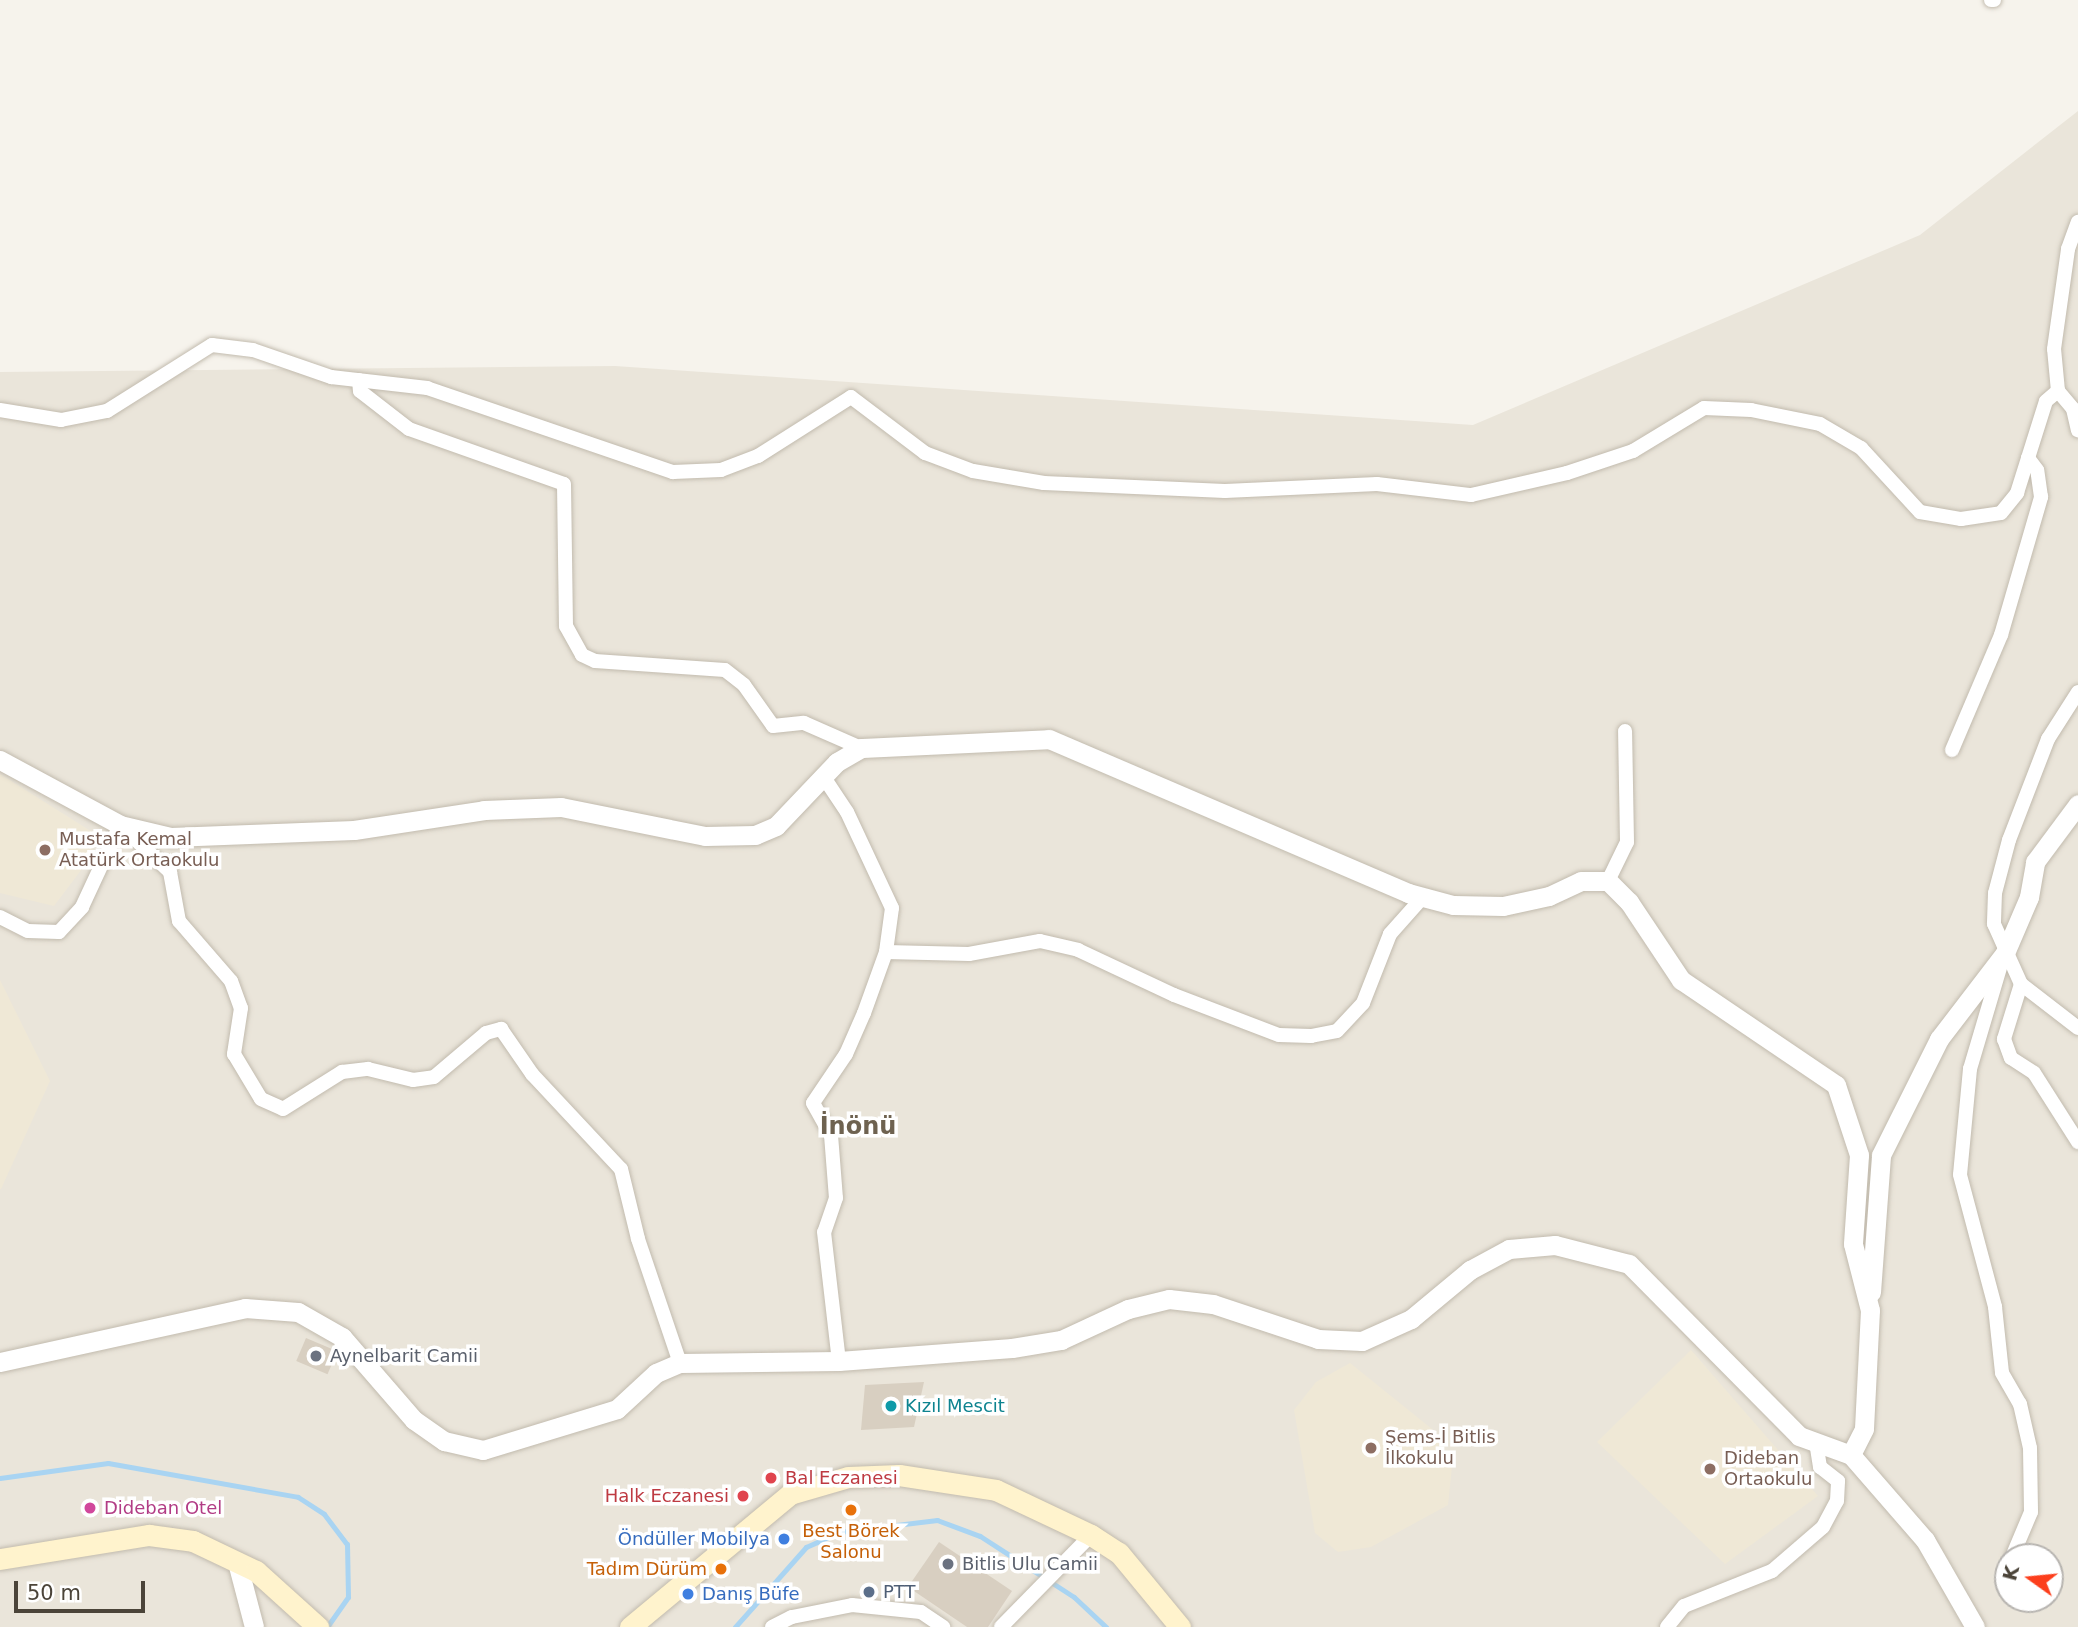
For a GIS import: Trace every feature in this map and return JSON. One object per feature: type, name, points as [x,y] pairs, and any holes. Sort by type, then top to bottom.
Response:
[{"type":"main road","points":[[629,1627],[790,1494],[848,1477],[899,1475],[996,1490],[1091,1535],[1119,1553],[1180,1627]]},
{"type":"main road","points":[[0,1559],[149,1535],[193,1541],[256,1571],[315,1625]]},
{"type":"street","points":[[2078,222],[2068,249],[2054,349],[2058,391],[2073,409],[2078,430]]},
{"type":"street","points":[[0,410],[61,420],[107,411],[212,345],[253,350],[331,377],[427,388],[673,472],[721,470],[758,456],[851,397],[925,453],[973,471],[1044,483],[1225,491],[1377,484],[1471,495],[1567,473],[1633,451],[1704,408],[1751,410],[1820,424],[1861,448],[1920,512],[1961,519],[2001,513],[2017,493],[2046,401],[2058,391]]},
{"type":"street","points":[[359,380],[360,391],[409,429],[564,484],[566,626],[582,654],[595,662],[725,670],[744,685],[773,726],[804,723],[861,748],[1049,739],[1423,897],[1453,905],[1503,906],[1549,896],[1581,881],[1608,881],[1629,902],[1681,980],[1836,1084],[1859,1155],[1853,1244],[1870,1310]]},
{"type":"street","points":[[1952,750],[2001,635],[2041,497],[2037,470],[2028,458]]},
{"type":"street","points":[[2078,692],[2048,739],[2009,840],[1995,892],[1994,925],[2021,984],[2078,1028]]},
{"type":"street","points":[[1608,881],[1627,842],[1625,731]]},
{"type":"street","points":[[120,825],[172,837],[227,837],[354,830],[484,810],[561,807],[705,836],[755,835],[776,826],[823,776],[861,748]]},
{"type":"street","points":[[0,760],[120,825],[170,872],[179,921],[231,981],[241,1008],[234,1054],[261,1099],[283,1109],[342,1072],[368,1069],[413,1080],[434,1077],[486,1033],[501,1029],[507,1033],[533,1074],[621,1169],[638,1239],[680,1363]]},
{"type":"street","points":[[823,776],[847,812],[892,908],[887,952],[846,1054],[813,1103],[831,1135],[836,1198],[824,1232],[839,1361]]},
{"type":"street","points":[[2018,1543],[2031,1512],[2030,1448],[2020,1404],[2002,1373],[1995,1307],[1960,1175],[1970,1069],[2005,953],[2029,897],[2035,862],[2078,804]]},
{"type":"street","points":[[0,917],[28,931],[59,932],[82,906],[120,825]]},
{"type":"street","points":[[887,952],[968,954],[1040,942],[1078,950],[1174,995],[1279,1035],[1311,1036],[1337,1031],[1363,1003],[1390,934],[1423,897]]},
{"type":"street","points":[[1851,1455],[1864,1429],[1881,1155],[1940,1039],[2005,953]]},
{"type":"street","points":[[2021,984],[2004,1039],[2011,1058],[2034,1073],[2078,1142]]},
{"type":"street","points":[[0,1362],[245,1308],[298,1312],[342,1337],[414,1420],[444,1441],[482,1450],[617,1409],[656,1373],[680,1363],[839,1361],[1061,1340],[1128,1309],[1170,1299],[1213,1304],[1318,1339],[1362,1341],[1411,1320],[1470,1269],[1509,1249],[1555,1245],[1629,1264],[1799,1436],[1851,1455],[1924,1539],[1975,1627]]},
{"type":"street","points":[[1667,1627],[1684,1606],[1772,1571],[1823,1527],[1837,1501],[1838,1481],[1820,1467],[1816,1443]]},
{"type":"street","points":[[1001,1627],[1091,1535]]},
{"type":"street","points":[[237,1562],[254,1627]]},
{"type":"street","points":[[772,1627],[792,1617],[852,1605],[921,1612],[943,1627]]},
{"type":"shaded area","points":[[2078,111],[2078,1627],[0,1627],[0,372],[615,366],[1473,425],[1920,235]]},
{"type":"shaded area","name":"Mustafa Kemal Atatürk Ortaokulu","points":[[0,774],[97,835],[85,865],[54,906],[0,893]]},
{"type":"shaded area","points":[[0,980],[50,1081],[1,1189],[0,1189]]},
{"type":"shaded area","name":"Dideban Ortaokulu","points":[[1691,1350],[1818,1496],[1725,1564],[1597,1442]]},
{"type":"shaded area","name":"Şems-İ Bitlis İlkokulu","points":[[1350,1363],[1432,1429],[1452,1467],[1448,1505],[1371,1547],[1338,1552],[1315,1533],[1294,1410],[1316,1382]]},
{"type":"building","name":"Aynelbarit Camii","points":[[306,1338],[337,1351],[328,1374],[296,1361]]},
{"type":"building","name":"Kızıl Mescit","points":[[924,1382],[914,1427],[861,1430],[865,1385]]},
{"type":"building","name":"Bitlis Ulu Camii","points":[[939,1542],[1012,1591],[988,1627],[967,1627],[908,1587]]},
{"type":"waterway","points":[[0,1478],[108,1463],[298,1497],[324,1514],[347,1544],[348,1597],[327,1627]]},
{"type":"waterway","points":[[735,1627],[806,1547],[839,1532],[937,1520],[980,1536],[1074,1597],[1106,1627]]},
{"type":"place","name":"Mustafa Kemal Atatürk Ortaokulu","points":[[45,850]]},
{"type":"place","name":"Aynelbarit Camii","points":[[316,1356]]},
{"type":"place","name":"Kızıl Mescit","points":[[891,1406]]},
{"type":"place","name":"Şems-İ Bitlis İlkokulu","points":[[1371,1448]]},
{"type":"place","name":"Dideban Ortaokulu","points":[[1710,1469]]},
{"type":"place","name":"Bal Eczanesi","points":[[771,1478]]},
{"type":"place","name":"Halk Eczanesi","points":[[743,1496]]},
{"type":"place","name":"Dideban Otel","points":[[90,1508]]},
{"type":"place","name":"Best Börek Salonu","points":[[851,1510]]},
{"type":"place","name":"Öndüller Mobilya","points":[[784,1539]]},
{"type":"place","name":"Bitlis Ulu Camii","points":[[948,1564]]},
{"type":"place","name":"Tadım Dürüm","points":[[721,1569]]},
{"type":"place","name":"PTT","points":[[869,1592]]},
{"type":"place","name":"Danış Büfe","points":[[688,1594]]},
{"type":"district","name":"İnönü","points":[[858,1127]]}]
